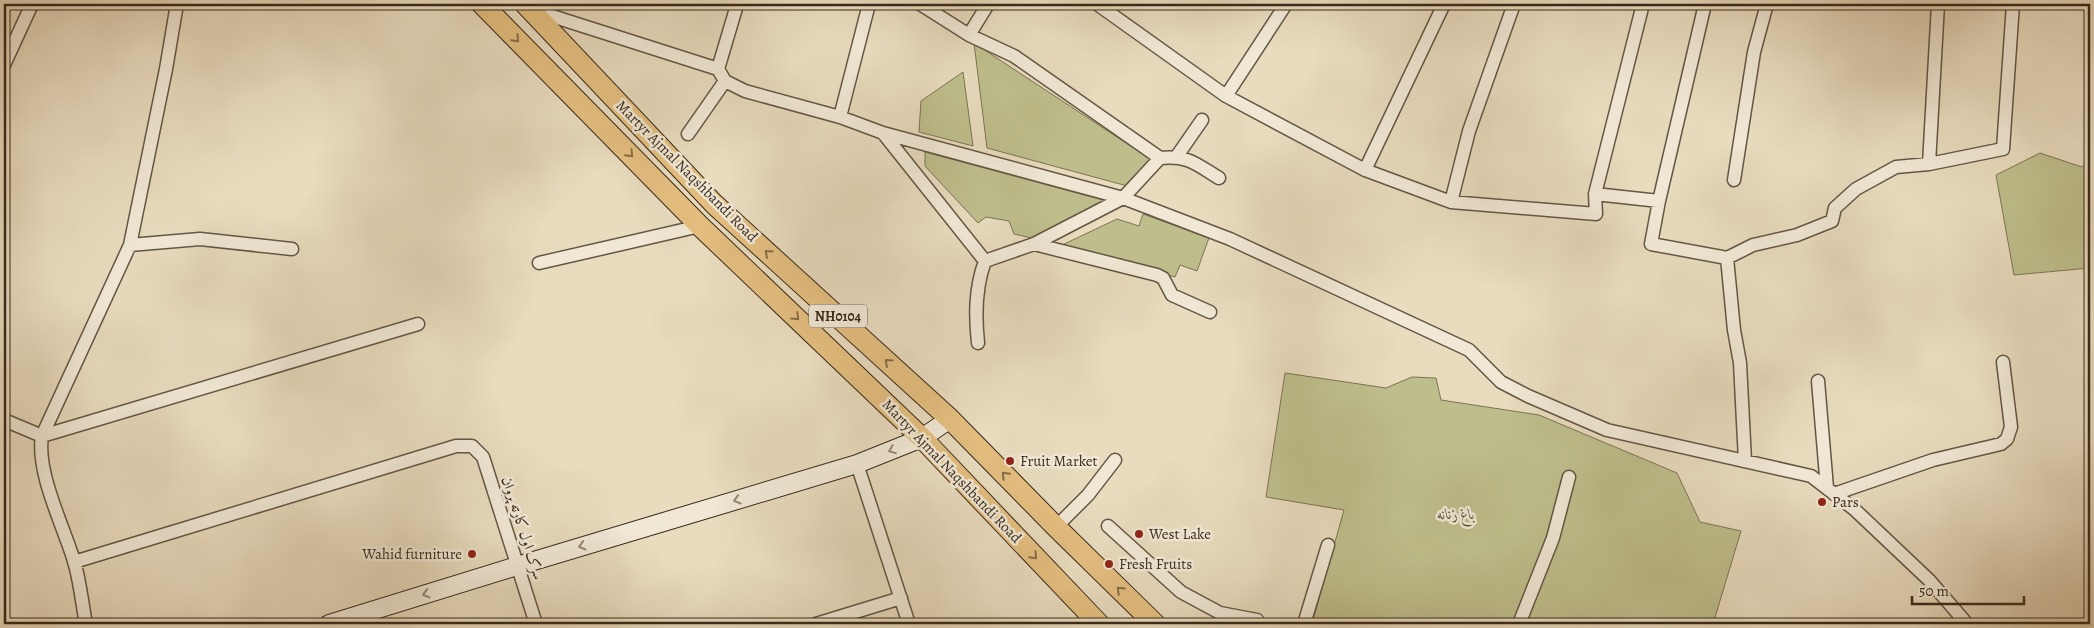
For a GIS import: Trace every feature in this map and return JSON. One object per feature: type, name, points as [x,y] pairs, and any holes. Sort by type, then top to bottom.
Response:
[{"type":"highway","name":"Martyr Ajmal Naqshbandi Road","points":[[482,4],[700,226],[922,438],[1099,624]]},
{"type":"highway","name":"Martyr Ajmal Naqshbandi Road","points":[[528,6],[714,204],[950,419],[1155,624]]},
{"type":"main road","points":[[330,624],[857,464],[922,438],[950,419]]},
{"type":"street","points":[[4,65],[32,4]]},
{"type":"street","points":[[86,624],[74,562],[43,469],[40,449],[42,436],[130,244],[166,70],[177,4]]},
{"type":"street","points":[[840,117],[869,4]]},
{"type":"street","points":[[920,4],[969,36],[1014,56],[1160,158]]},
{"type":"street","points":[[969,36],[988,4]]},
{"type":"street","points":[[1097,4],[1226,96],[1365,170],[1451,202],[1596,214],[1595,194],[1643,4]]},
{"type":"street","points":[[1226,96],[1286,4]]},
{"type":"street","points":[[1365,170],[1444,4]]},
{"type":"street","points":[[1451,202],[1469,131],[1514,4]]},
{"type":"street","points":[[1705,4],[1659,201],[1651,244],[1727,258],[1753,244],[1797,235],[1832,221],[1835,208],[1856,189],[1896,167],[1929,164],[2003,149],[2013,4]]},
{"type":"street","points":[[1734,180],[1754,52],[1767,4]]},
{"type":"street","points":[[1929,164],[1938,4]]},
{"type":"street","points":[[718,69],[738,5]]},
{"type":"street","points":[[528,6],[718,69],[725,82],[745,91],[840,117],[883,133],[1123,198],[1230,239],[1469,350],[1501,382],[1528,396],[1607,430],[1811,476],[1854,509],[1929,580],[1967,624]]},
{"type":"street","points":[[688,134],[725,82]]},
{"type":"street","points":[[1178,156],[1202,120]]},
{"type":"street","points":[[883,133],[984,261]]},
{"type":"street","points":[[984,261],[1034,244],[1123,198],[1160,158],[1178,156],[1193,162],[1219,178]]},
{"type":"street","points":[[1595,194],[1659,201]]},
{"type":"street","points":[[539,263],[700,226]]},
{"type":"street","points":[[130,244],[200,239],[292,249]]},
{"type":"street","points":[[1034,244],[1157,275],[1163,278],[1172,295],[1210,312]]},
{"type":"street","points":[[1727,258],[1734,330],[1740,363],[1745,461]]},
{"type":"street","points":[[978,343],[976,302],[979,278],[984,261]]},
{"type":"street","points":[[4,420],[42,436],[418,324]]},
{"type":"street","points":[[1830,491],[1933,460],[2001,444],[2007,439],[2011,427],[2003,362]]},
{"type":"street","points":[[1818,381],[1830,491]]},
{"type":"street","name":"سرک اول کارته پروان","points":[[74,562],[456,446],[472,446],[483,456],[536,624]]},
{"type":"street","points":[[1056,527],[1088,495],[1115,460]]},
{"type":"street","points":[[857,464],[909,624]]},
{"type":"street","points":[[1518,624],[1553,538],[1569,477]]},
{"type":"street","points":[[1108,526],[1181,592],[1220,613],[1257,620],[1257,624]]},
{"type":"street","points":[[1304,624],[1328,545]]},
{"type":"street","points":[[816,624],[901,598]]},
{"type":"green space","points":[[974,43],[1155,162],[1131,187],[987,148]]},
{"type":"green space","points":[[963,72],[973,146],[919,132],[921,101]]},
{"type":"green space","points":[[925,152],[1114,203],[1036,239],[1014,234],[1009,221],[986,217],[978,223],[925,166]]},
{"type":"green space","points":[[2040,153],[2082,167],[2090,160],[2090,268],[2014,275],[1996,175]]},
{"type":"green space","points":[[1143,214],[1209,238],[1197,271],[1180,265],[1175,277],[1060,246],[1117,219],[1139,226]]},
{"type":"green space","name":"باغ زنانه","points":[[1285,373],[1386,388],[1412,377],[1436,378],[1441,400],[1539,415],[1677,473],[1700,522],[1741,531],[1713,624],[1312,624],[1344,510],[1266,497]]},
{"type":"place","name":"Fruit Market","points":[[1010,461]]},
{"type":"place","name":"Pars","points":[[1822,502]]},
{"type":"place","name":"West Lake","points":[[1139,534]]},
{"type":"place","name":"Wahid furniture","points":[[472,554]]},
{"type":"place","name":"Fresh Fruits","points":[[1109,564]]}]
